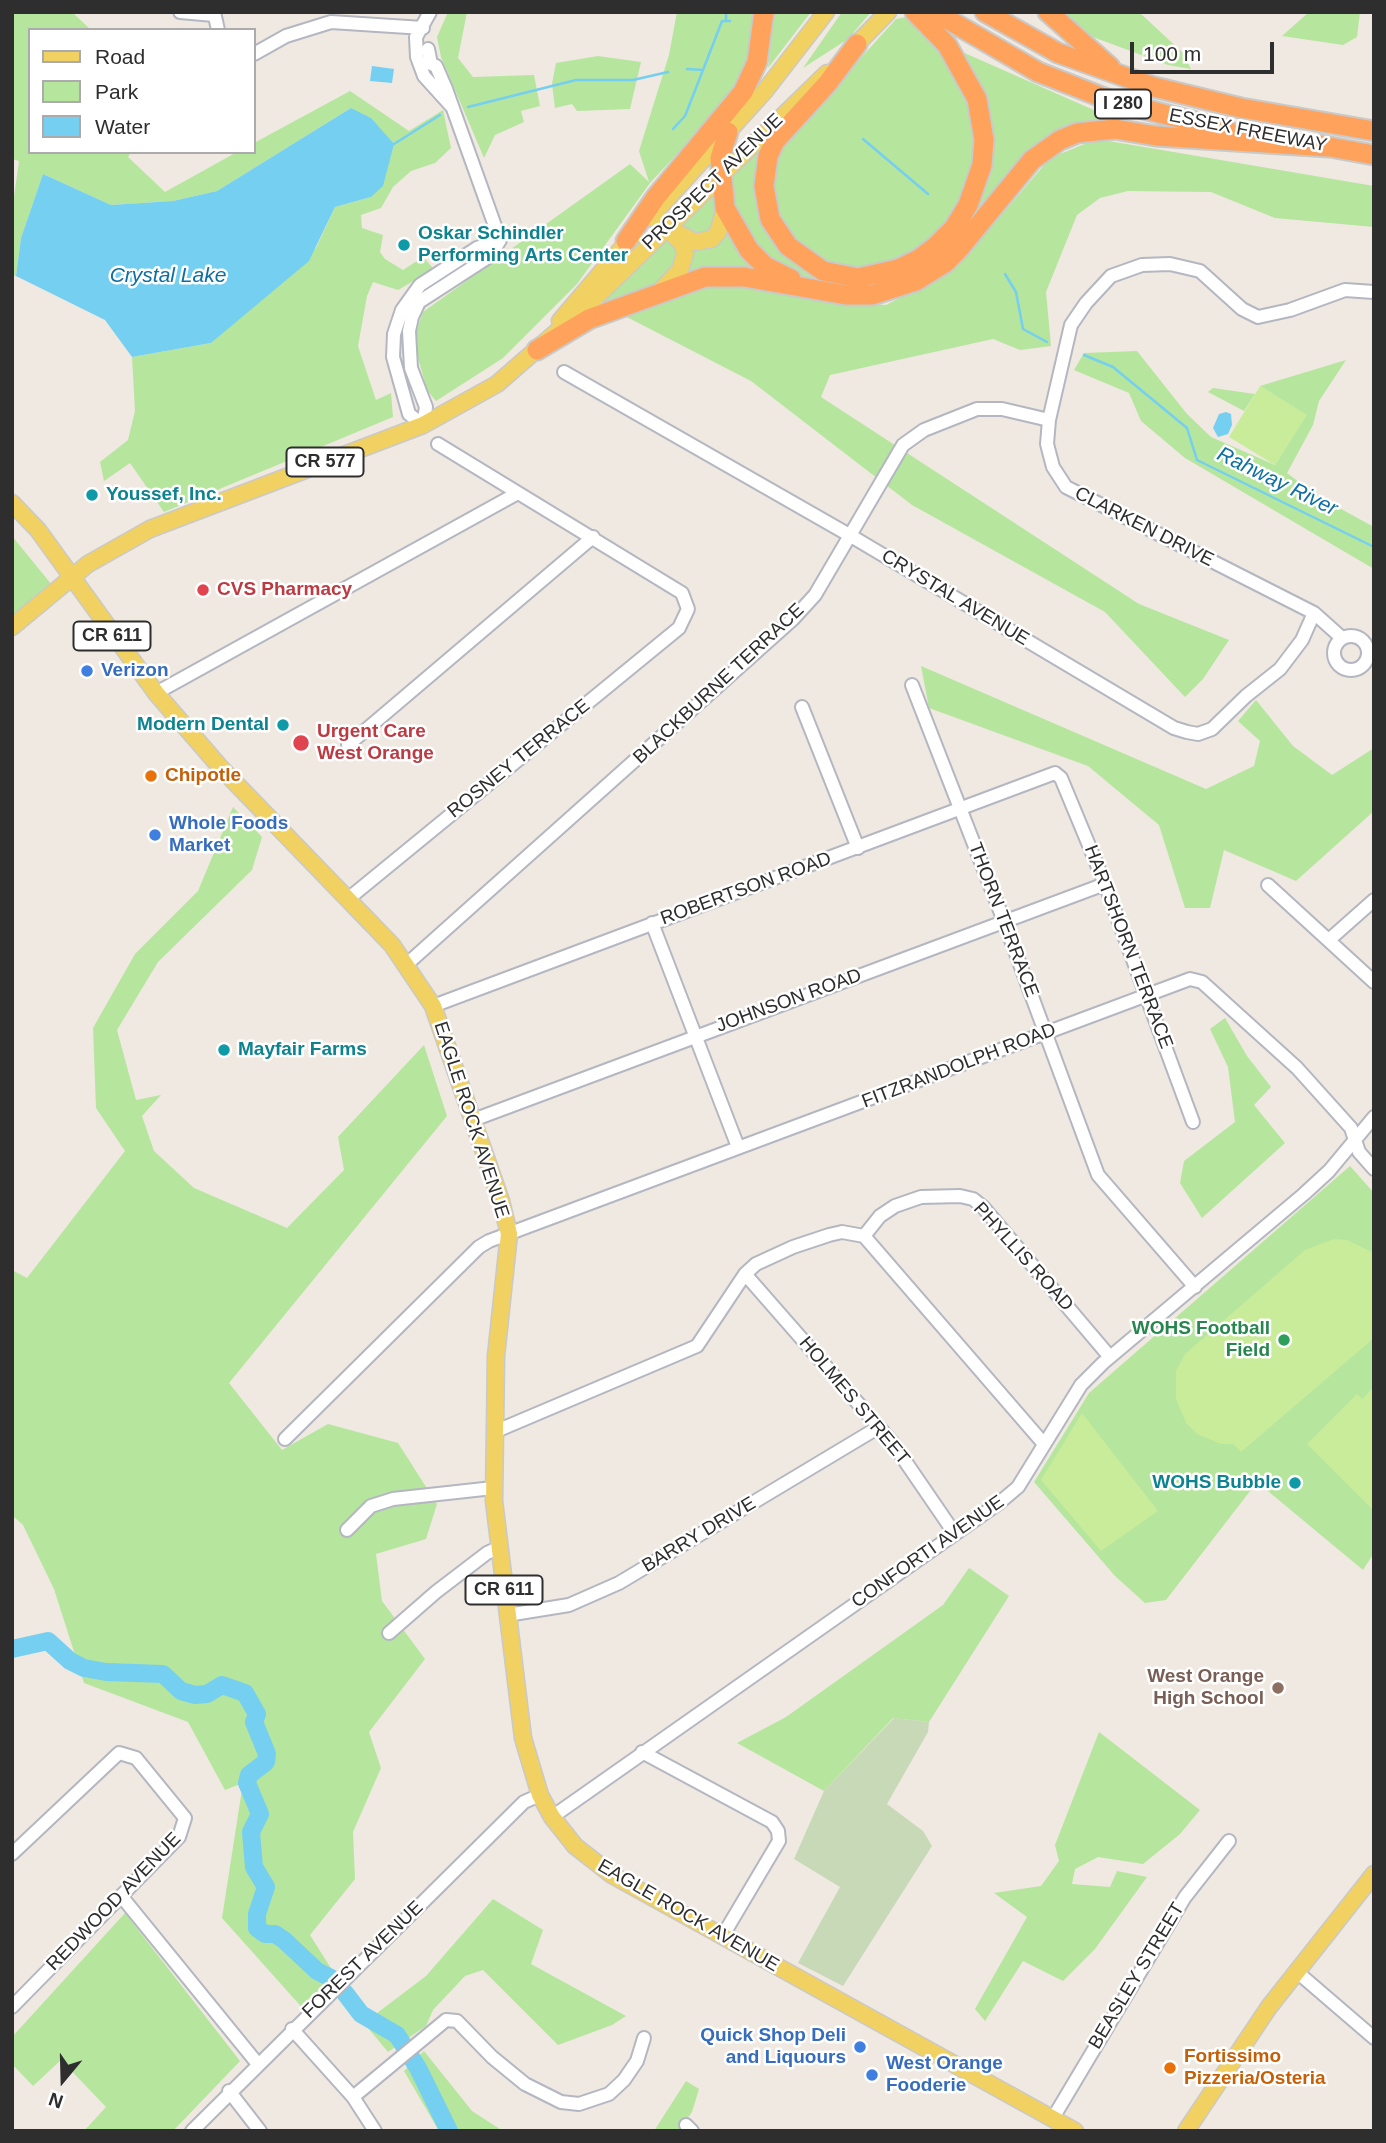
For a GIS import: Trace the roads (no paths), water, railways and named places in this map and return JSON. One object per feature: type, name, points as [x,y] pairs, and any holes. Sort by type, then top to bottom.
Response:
[{"type":"highway","points":[[626,242],[656,197],[743,92],[757,62],[764,12]]},
{"type":"highway","points":[[857,44],[827,84],[775,141],[768,156],[764,186],[770,219],[788,246],[811,265],[840,276],[858,278],[898,269],[919,259],[936,246],[954,228],[968,205],[982,165],[984,140],[977,99],[947,45],[915,12]]},
{"type":"highway","name":"ESSEX FREEWAY","points":[[935,12],[1038,72],[1112,102],[1204,126],[1374,155]]},
{"type":"highway","name":"ESSEX FREEWAY","points":[[985,12],[1058,52],[1121,77],[1241,108],[1374,131]]},
{"type":"highway","points":[[1048,12],[1121,77]]},
{"type":"highway","points":[[537,350],[589,319],[660,291],[721,276],[819,291],[872,295],[916,281],[945,263],[959,249],[1032,160],[1060,140],[1077,133],[1115,129],[1156,136],[1329,147]]},
{"type":"highway","points":[[729,132],[720,158],[725,208],[749,250],[765,266],[819,291]]},
{"type":"main road","name":"PROSPECT AVENUE","points":[[537,350],[626,242],[729,132],[826,12]]},
{"type":"main road","name":"PROSPECT AVENUE","points":[[12,627],[71,577],[150,529],[423,425],[497,384],[592,302],[888,13]]},
{"type":"main road","points":[[653,215],[695,242],[712,239],[718,232],[725,208]]},
{"type":"main road","points":[[660,291],[680,270],[685,254],[683,245],[668,227]]},
{"type":"main road","name":"EAGLE ROCK AVENUE","points":[[12,503],[38,530],[156,693],[220,766],[407,964],[433,1006],[509,1234],[496,1356],[494,1488],[498,1548],[523,1738],[540,1795],[552,1817],[575,1846],[599,1867],[1074,2131]]},
{"type":"main road","points":[[1185,2131],[1240,2047],[1296,1970],[1374,1874]]},
{"type":"street","points":[[180,12],[214,14]]},
{"type":"street","points":[[430,12],[416,37],[419,66],[440,96],[452,107]]},
{"type":"street","points":[[256,53],[286,36],[331,23],[422,29]]},
{"type":"street","points":[[422,29],[429,59],[436,66],[500,240],[490,256],[419,302],[412,317],[409,331],[411,368],[426,407],[423,425]]},
{"type":"street","name":"CLARKEN DRIVE","points":[[1342,638],[1314,612],[1066,487],[1053,467],[1047,444],[1049,420],[1071,325],[1086,303],[1111,276],[1151,265],[1170,264],[1200,271],[1242,309],[1258,317],[1290,310],[1345,290],[1374,292]]},
{"type":"street","name":"CRYSTAL AVENUE","points":[[564,372],[851,536],[1174,728],[1186,732],[1198,734],[1212,729],[1280,670],[1302,640],[1314,612]]},
{"type":"street","name":"BLACKBURNE TERRACE","points":[[407,964],[793,619],[815,595],[903,445],[924,430],[977,410],[1002,409],[1049,420]]},
{"type":"street","points":[[348,744],[593,537],[516,494],[438,444]]},
{"type":"street","points":[[156,693],[516,494]]},
{"type":"street","name":"ROSNEY TERRACE","points":[[348,899],[680,628],[688,609],[682,593],[593,537]]},
{"type":"street","name":"THORN TERRACE","points":[[912,685],[1004,921],[1098,1175],[1195,1287]]},
{"type":"street","points":[[802,707],[858,848]]},
{"type":"street","name":"ROBERTSON ROAD","points":[[433,1006],[960,808],[1059,774]]},
{"type":"street","name":"HARTSHORN TERRACE","points":[[1059,774],[1105,884],[1193,1122]]},
{"type":"street","name":"JOHNSON ROAD","points":[[473,1120],[1105,884]]},
{"type":"street","points":[[1268,885],[1331,939],[1374,982]]},
{"type":"street","points":[[1331,939],[1374,900]]},
{"type":"street","points":[[652,923],[738,1147]]},
{"type":"street","name":"FITZRANDOLPH ROAD","points":[[285,1439],[479,1247],[738,1147],[1191,979],[1202,982],[1297,1068],[1351,1128],[1359,1152],[1374,1168]]},
{"type":"street","name":"CONFORTI AVENUE","points":[[552,1817],[955,1534],[1018,1486],[1081,1385],[1110,1357],[1304,1194],[1329,1171],[1374,1117]]},
{"type":"street","name":"PHYLLIS ROAD","points":[[864,1236],[880,1216],[895,1206],[921,1197],[960,1196],[972,1199],[983,1207],[1110,1357]]},
{"type":"street","points":[[494,1432],[684,1354],[697,1346],[745,1274],[756,1264],[793,1247],[842,1232],[864,1236],[1044,1444]]},
{"type":"street","name":"HOLMES STREET","points":[[745,1274],[879,1427],[955,1534]]},
{"type":"street","name":"BARRY DRIVE","points":[[507,1615],[569,1605],[619,1583],[879,1427]]},
{"type":"street","points":[[347,1530],[371,1506],[393,1499],[494,1488]]},
{"type":"street","points":[[389,1633],[446,1584],[498,1548]]},
{"type":"street","points":[[642,1752],[772,1822],[778,1831],[779,1841],[722,1937]]},
{"type":"street","name":"REDWOOD AVENUE","points":[[12,1854],[111,1757],[119,1753],[128,1753],[136,1758],[185,1818],[179,1837],[14,2002]]},
{"type":"street","name":"FOREST AVENUE","points":[[192,2131],[257,2063],[524,1802],[540,1795]]},
{"type":"street","name":"BEASLEY STREET","points":[[1053,2118],[1185,1897],[1229,1841]]},
{"type":"street","points":[[122,1896],[257,2063]]},
{"type":"street","points":[[1296,1970],[1374,2038]]},
{"type":"street","points":[[353,2097],[441,2022],[457,2021],[492,2057],[525,2084],[561,2102],[579,2104],[609,2094],[624,2080],[637,2061],[644,2038]]},
{"type":"street","points":[[292,2029],[353,2097],[374,2131]]},
{"type":"street","points":[[229,2091],[260,2131]]},
{"type":"water","points":[[372,66],[394,69],[392,83],[370,81]]},
{"type":"water","name":"Crystal Lake","points":[[351,108],[371,118],[394,144],[383,186],[371,197],[335,207],[309,261],[211,343],[132,357],[105,320],[16,276],[21,238],[43,174],[111,205],[173,201],[217,191]]},
{"type":"water","points":[[1219,414],[1231,414],[1232,425],[1228,434],[1218,437],[1213,428]]},
{"type":"waterway","points":[[726,12],[726,21]]},
{"type":"waterway","name":"Rahway River","points":[[687,69],[703,70],[722,21],[730,21]]},
{"type":"waterway","points":[[673,129],[685,116],[703,70]]},
{"type":"waterway","name":"Rahway River","points":[[468,107],[576,80],[633,80],[668,72]]},
{"type":"waterway","name":"Rahway River","points":[[394,144],[440,115]]},
{"type":"waterway","name":"Rahway River","points":[[863,139],[928,194]]},
{"type":"waterway","name":"Rahway River","points":[[1005,274],[1016,292],[1023,329],[1047,342]]},
{"type":"waterway","name":"Rahway River","points":[[1084,355],[1113,367],[1187,428],[1197,460],[1374,547]]},
{"type":"waterway","points":[[12,1649],[48,1641],[70,1661],[84,1668],[106,1672],[163,1674],[181,1691],[195,1695],[207,1694],[222,1685],[245,1693],[257,1714],[254,1722],[267,1754],[266,1762],[249,1775],[247,1783],[260,1814],[251,1832],[254,1867],[266,1887],[257,1914],[257,1928],[265,1934],[275,1934],[284,1940],[317,1971],[331,1978]]},
{"type":"waterway","points":[[345,1993],[361,2014],[397,2035],[418,2068],[449,2131]]},
{"type":"place","name":"Oskar Schindler Performing Arts Center","points":[[404,245]]},
{"type":"place","name":"Youssef, Inc.","points":[[92,495]]},
{"type":"place","name":"CVS Pharmacy","points":[[203,590]]},
{"type":"place","name":"Verizon","points":[[87,671]]},
{"type":"place","name":"Modern Dental","points":[[283,725]]},
{"type":"place","name":"Urgent Care West Orange","points":[[301,743]]},
{"type":"place","name":"Chipotle","points":[[151,776]]},
{"type":"place","name":"Whole Foods Market","points":[[155,835]]},
{"type":"place","name":"Mayfair Farms","points":[[224,1050]]},
{"type":"place","name":"WOHS Football Field","points":[[1284,1340]]},
{"type":"place","name":"WOHS Bubble","points":[[1295,1483]]},
{"type":"place","name":"West Orange High School","points":[[1278,1688]]},
{"type":"place","name":"Quick Shop Deli and Liquours","points":[[860,2047]]},
{"type":"place","name":"Fortissimo Pizzeria/Osteria","points":[[1170,2068]]},
{"type":"place","name":"West Orange Fooderie","points":[[872,2075]]}]
